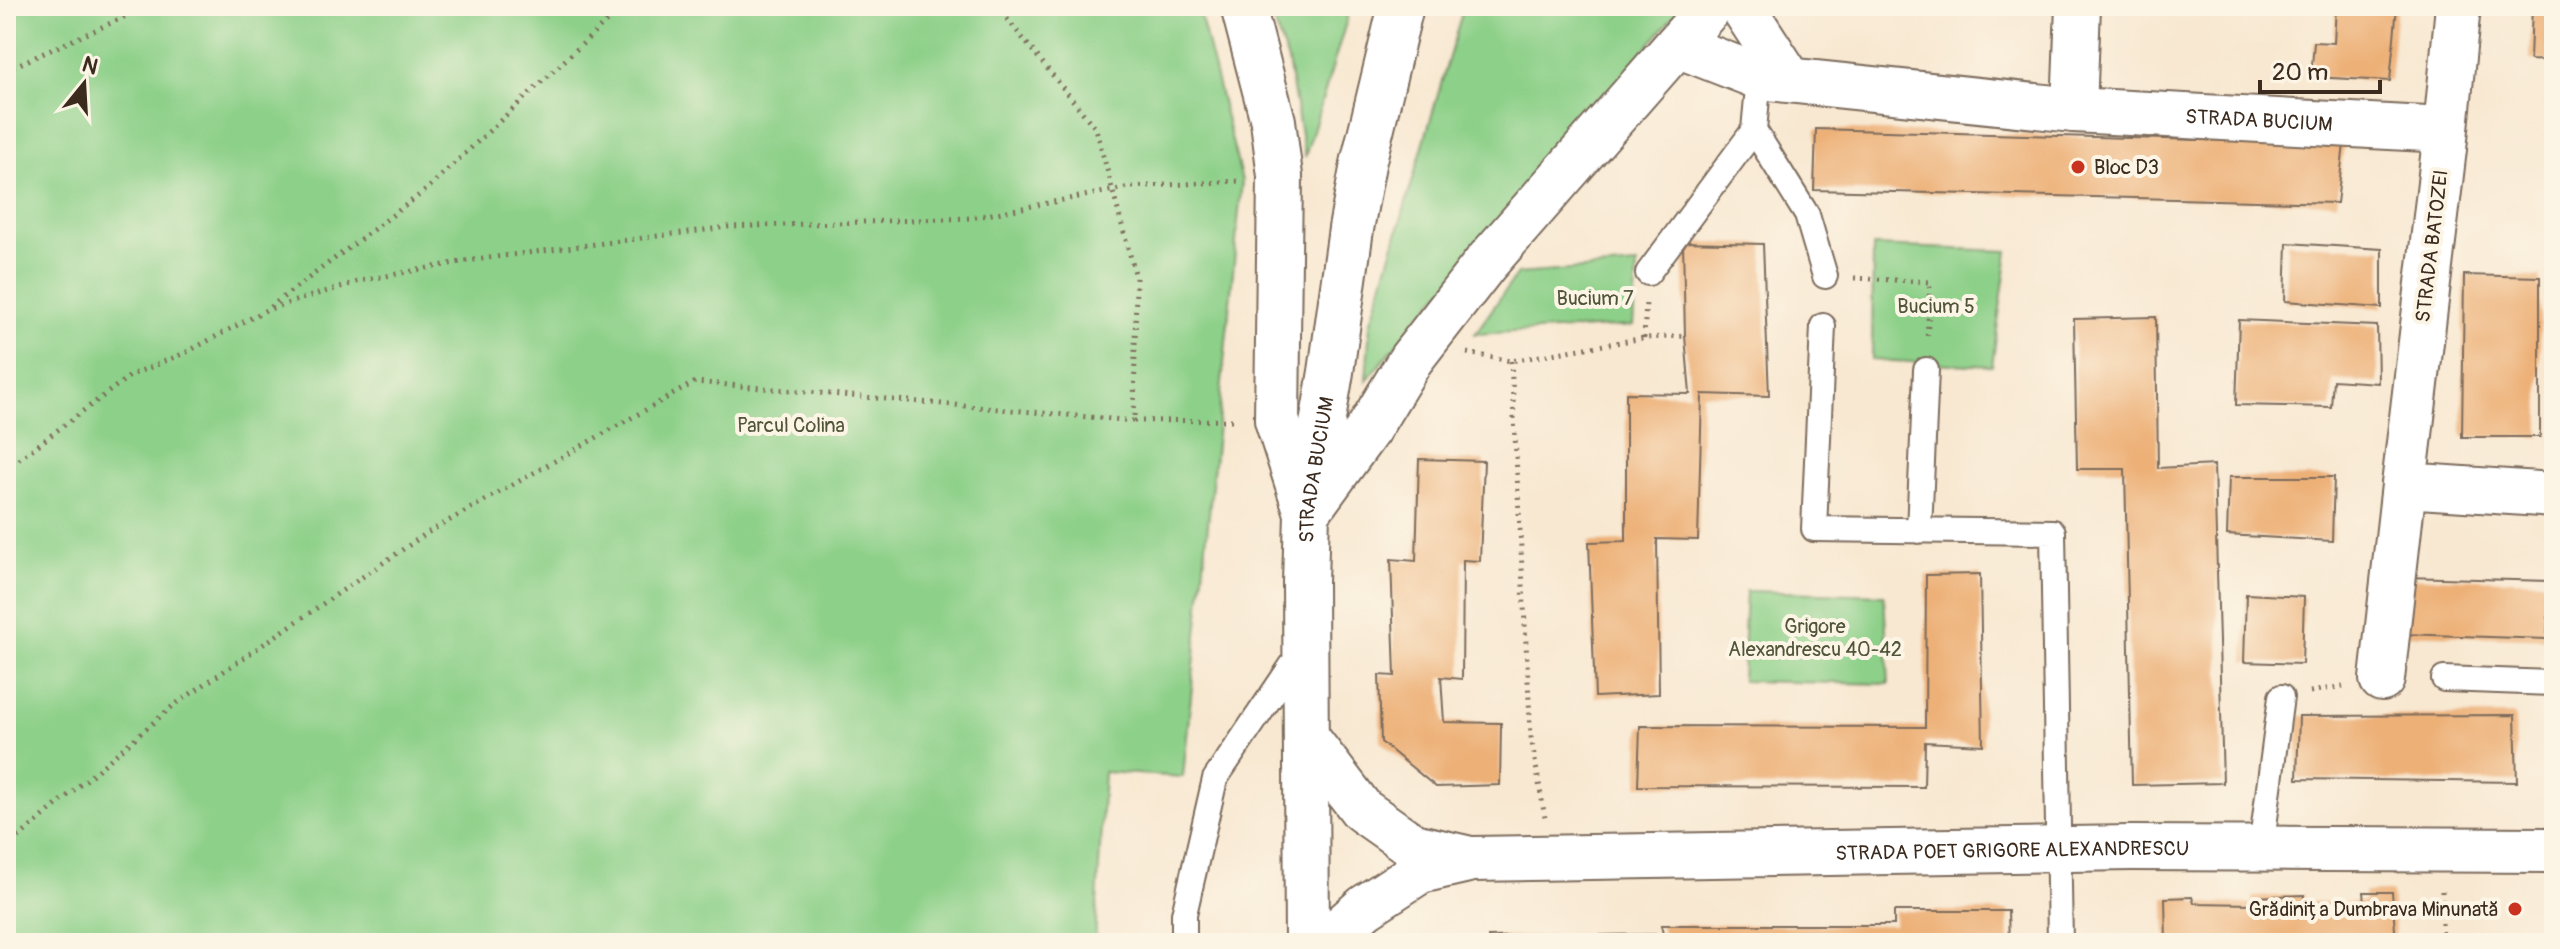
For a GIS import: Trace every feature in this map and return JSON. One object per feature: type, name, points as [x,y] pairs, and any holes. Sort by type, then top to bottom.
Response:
[{"type":"street","points":[[1243,6],[1273,121],[1280,176],[1277,420],[1307,513]]},
{"type":"street","name":"STRADA BUCIUM","points":[[1307,943],[1307,513],[1363,164],[1401,6]]},
{"type":"street","points":[[1307,513],[1369,428],[1411,359],[1485,264],[1711,6]]},
{"type":"street","points":[[1742,6],[1775,79]]},
{"type":"street","points":[[2074,110],[2078,6]]},
{"type":"street","name":"STRADA BATOZEI","points":[[2382,679],[2458,6]]},
{"type":"street","name":"STRADA BUCIUM","points":[[1677,45],[1775,79],[2074,110],[2445,130]]},
{"type":"street","points":[[2404,485],[2554,495]]},
{"type":"street","points":[[1307,738],[1362,810],[1413,846],[1472,859]]},
{"type":"street","name":"STRADA POET GRIGORE ALEXANDRESCU","points":[[1472,859],[2057,850],[2554,850]]},
{"type":"street","points":[[1324,943],[1365,907],[1420,871],[1472,859]]},
{"type":"lane","points":[[1648,273],[1754,130],[1775,79]]},
{"type":"lane","points":[[1754,130],[1807,215],[1825,276]]},
{"type":"lane","points":[[1823,326],[1814,529],[2053,532],[2060,943]]},
{"type":"lane","points":[[1919,531],[1926,370]]},
{"type":"lane","points":[[1184,943],[1184,914],[1215,779],[1307,643]]},
{"type":"lane","points":[[2444,679],[2554,683]]},
{"type":"lane","points":[[2261,849],[2281,697]]},
{"type":"path","points":[[6,70],[142,6]]},
{"type":"path","points":[[6,469],[131,375],[185,353],[266,310],[426,190],[623,6]]},
{"type":"path","points":[[989,6],[1000,10],[1096,129],[1136,277],[1134,421]]},
{"type":"path","points":[[266,310],[360,281],[465,261],[728,227],[971,218],[1114,189],[1280,176]]},
{"type":"path","points":[[1825,276],[1930,282],[1926,370]]},
{"type":"path","points":[[1465,353],[1511,361],[1644,338],[1685,336]]},
{"type":"path","points":[[1511,361],[1531,737],[1547,827]]},
{"type":"path","points":[[6,848],[174,705],[427,533],[695,382],[1134,421],[1245,420]]},
{"type":"path","points":[[2281,697],[2382,679]]},
{"type":"path","points":[[2442,850],[2442,943]]},
{"type":"green space","name":"Parcul Colina","points":[[6,6],[1198,6],[1242,181],[1183,777],[1104,772],[1095,943],[6,943]]},
{"type":"green space","points":[[1268,6],[1351,6],[1305,157],[1288,61]]},
{"type":"green space","points":[[1464,6],[1682,6],[1366,381],[1370,325]]},
{"type":"green space","name":"Bucium 5","points":[[1873,246],[2008,251],[1992,366],[1872,360]]},
{"type":"green space","name":"Bucium 7","points":[[1637,265],[1633,326],[1475,334],[1517,274]]},
{"type":"green space","name":"Grigore Alexandrescu 40-42","points":[[1746,591],[1884,595],[1889,684],[1742,681]]},
{"type":"building","points":[[2336,6],[2397,6],[2390,81],[2311,77],[2314,42],[2334,43]]},
{"type":"building","points":[[2532,6],[2554,6],[2554,61],[2530,60]]},
{"type":"building","name":"Bloc D3","points":[[1816,129],[2344,144],[2337,203],[1814,190]]},
{"type":"building","points":[[1683,242],[1763,244],[1769,396],[1702,394],[1698,540],[1657,539],[1659,694],[1595,697],[1589,542],[1626,541],[1626,393],[1690,394]]},
{"type":"building","points":[[2287,243],[2382,249],[2382,308],[2285,301]]},
{"type":"building","points":[[2464,275],[2540,277],[2540,437],[2462,437]]},
{"type":"building","points":[[2156,317],[2158,468],[2214,465],[2223,783],[2132,785],[2125,469],[2077,469],[2074,319]]},
{"type":"building","points":[[2239,320],[2377,326],[2378,383],[2333,380],[2331,407],[2236,405]]},
{"type":"building","points":[[1419,459],[1484,461],[1480,561],[1463,560],[1462,679],[1441,677],[1444,722],[1501,723],[1500,785],[1436,787],[1381,742],[1379,675],[1395,676],[1391,559],[1416,561]]},
{"type":"building","points":[[2229,477],[2334,477],[2332,541],[2227,535]]},
{"type":"building","points":[[1980,574],[1983,745],[1925,742],[1924,787],[1638,786],[1640,726],[1925,727],[1926,575]]},
{"type":"building","points":[[2405,577],[2550,581],[2547,639],[2403,634]]},
{"type":"building","points":[[2246,594],[2304,597],[2302,664],[2244,662]]},
{"type":"building","points":[[2515,715],[2517,782],[2297,779],[2299,716]]},
{"type":"building","points":[[2364,892],[2392,892],[2396,943],[2166,943],[2165,898],[2192,897],[2194,903],[2253,904],[2252,897],[2304,895],[2304,902],[2365,902]]},
{"type":"building","points":[[1894,911],[2008,911],[2009,943],[1489,943],[1488,937],[1663,934],[1661,925],[1894,925]]},
{"type":"place","name":"Bloc D3","points":[[2078,167]]},
{"type":"place","name":"Grădinița Dumbrava Minunată","points":[[2515,909]]}]
